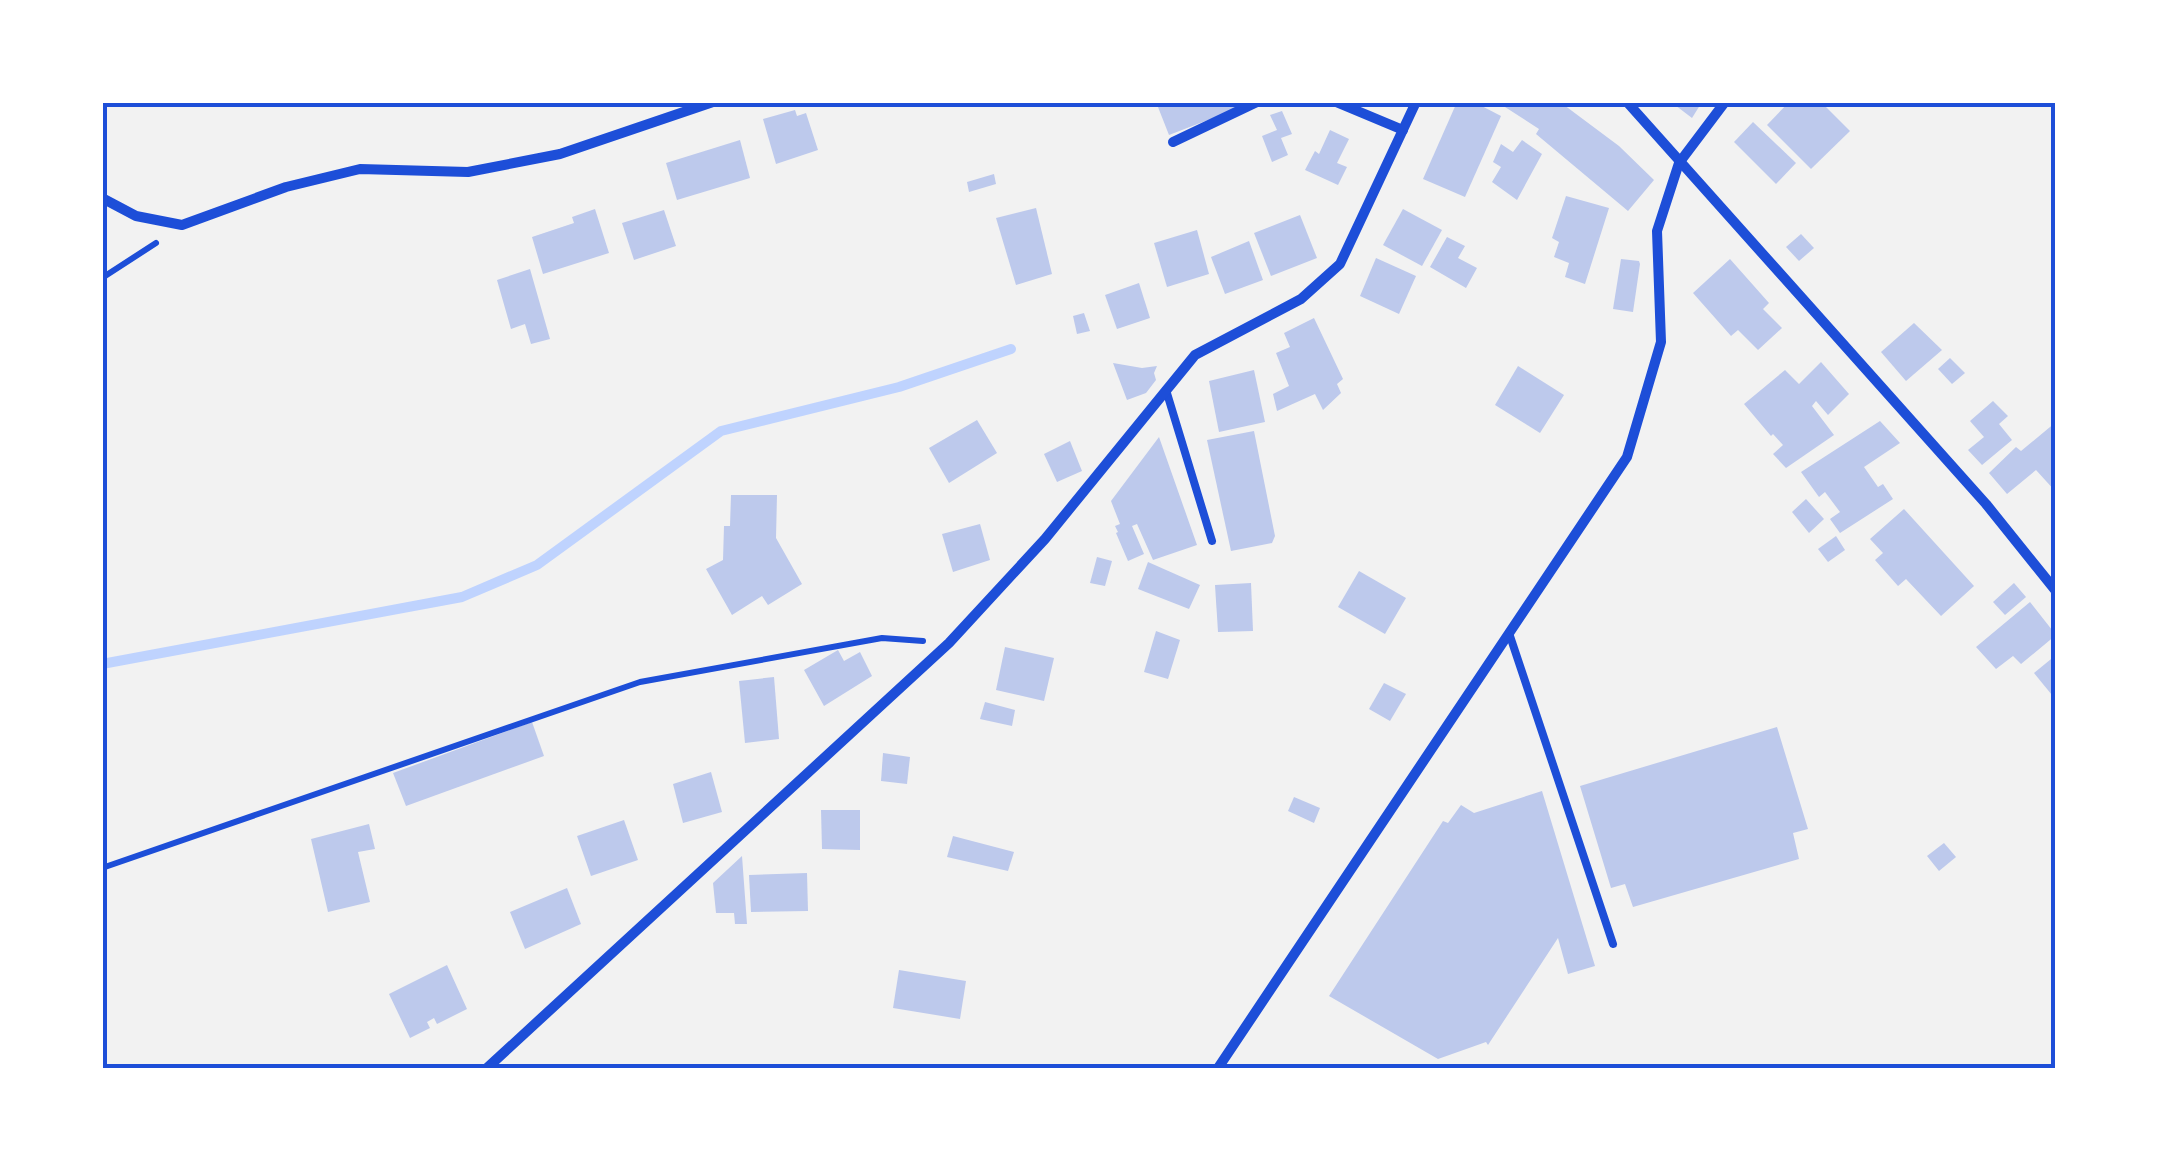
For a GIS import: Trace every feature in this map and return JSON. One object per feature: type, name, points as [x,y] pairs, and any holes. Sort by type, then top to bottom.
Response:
[{"type":"street","points":[[102,198],[136,216],[182,225],[286,186],[360,170],[468,172],[560,154],[712,102]]},
{"type":"street","points":[[1173,142],[1258,102]]},
{"type":"street","points":[[1336,102],[1403,130]]},
{"type":"street","points":[[487,1068],[949,643],[1045,539],[1195,355],[1301,299],[1340,264],[1416,102]]},
{"type":"street","points":[[1627,102],[1986,504],[2056,591]]},
{"type":"street","points":[[1218,1068],[1627,457],[1661,342],[1657,230],[1679,163],[1725,102]]},
{"type":"lane","points":[[1166,390],[1212,541]]},
{"type":"lane","points":[[1509,634],[1613,944]]},
{"type":"path","points":[[102,278],[182,225]]},
{"type":"path","points":[[102,868],[640,682],[882,638],[949,643]]},
{"type":"building","points":[[1156,102],[1236,102],[1239,108],[1169,135]]},
{"type":"building","points":[[1457,102],[1474,102],[1501,116],[1465,197],[1423,179]]},
{"type":"building","points":[[1507,102],[1560,102],[1619,146],[1654,180],[1628,211],[1536,134],[1539,129],[1505,107]]},
{"type":"building","points":[[1671,102],[1702,102],[1692,118]]},
{"type":"building","points":[[1789,102],[1821,102],[1850,131],[1811,169],[1767,125]]},
{"type":"building","points":[[795,110],[797,116],[806,113],[818,150],[776,164],[763,119]]},
{"type":"building","points":[[1282,111],[1292,134],[1281,138],[1288,155],[1272,162],[1262,136],[1277,130],[1270,115]]},
{"type":"building","points":[[1753,122],[1796,163],[1776,184],[1734,142]]},
{"type":"building","points":[[1330,130],[1349,139],[1337,163],[1347,167],[1338,185],[1305,170],[1315,151],[1319,154]]},
{"type":"building","points":[[740,140],[750,178],[677,200],[666,163]]},
{"type":"building","points":[[1522,140],[1542,154],[1517,200],[1492,182],[1501,167],[1493,162],[1501,144],[1513,152]]},
{"type":"building","points":[[994,174],[996,184],[969,192],[967,182]]},
{"type":"building","points":[[1566,196],[1609,208],[1585,284],[1565,277],[1569,263],[1554,257],[1559,242],[1552,238]]},
{"type":"building","points":[[1036,208],[1052,274],[1016,285],[996,218]]},
{"type":"building","points":[[595,209],[609,253],[543,274],[532,237],[574,223],[572,217]]},
{"type":"building","points":[[1403,209],[1442,230],[1422,266],[1383,245]]},
{"type":"building","points":[[664,210],[676,246],[634,260],[622,223]]},
{"type":"building","points":[[1300,215],[1317,258],[1271,276],[1254,233]]},
{"type":"building","points":[[1197,230],[1209,274],[1167,287],[1154,243]]},
{"type":"building","points":[[1801,234],[1814,248],[1799,261],[1786,247]]},
{"type":"building","points":[[1447,237],[1465,246],[1458,258],[1477,268],[1466,288],[1430,267]]},
{"type":"building","points":[[1249,241],[1263,280],[1225,294],[1211,257]]},
{"type":"building","points":[[1376,258],[1416,276],[1399,314],[1360,296]]},
{"type":"building","points":[[1621,259],[1640,264],[1633,312],[1613,309]]},
{"type":"building","points":[[1730,259],[1769,303],[1763,309],[1782,328],[1758,350],[1738,330],[1731,336],[1693,293]]},
{"type":"building","points":[[530,269],[550,339],[531,344],[525,324],[511,329],[497,280]]},
{"type":"building","points":[[1139,283],[1150,318],[1117,329],[1105,295]]},
{"type":"building","points":[[1084,313],[1090,331],[1077,334],[1073,316]]},
{"type":"building","points":[[1314,318],[1343,379],[1337,384],[1341,393],[1323,410],[1315,394],[1277,411],[1273,394],[1289,386],[1276,353],[1290,347],[1284,333]]},
{"type":"building","points":[[1914,323],[1942,350],[1906,381],[1881,352]]},
{"type":"building","points":[[1950,358],[1965,373],[1952,384],[1938,369]]},
{"type":"building","points":[[1821,362],[1849,394],[1828,415],[1816,401],[1812,406],[1834,435],[1786,468],[1773,454],[1783,445],[1744,404],[1785,370],[1799,384]]},
{"type":"building","points":[[1113,363],[1142,368],[1157,366],[1156,380],[1146,393],[1127,400]]},
{"type":"building","points":[[1518,366],[1564,395],[1540,433],[1495,405]]},
{"type":"building","points":[[1254,370],[1265,422],[1219,432],[1209,381]]},
{"type":"building","points":[[1993,401],[2008,416],[1999,424],[2012,440],[1982,465],[1968,450],[1984,437],[1970,421]]},
{"type":"building","points":[[977,420],[997,453],[949,483],[929,448]]},
{"type":"building","points":[[1880,421],[1900,443],[1864,467],[1878,487],[1883,484],[1893,499],[1840,533],[1830,519],[1840,512],[1825,492],[1819,497],[1801,472]]},
{"type":"building","points":[[2056,422],[2056,492],[2036,470],[2007,494],[1989,473],[2016,447],[2021,451]]},
{"type":"building","points":[[1254,431],[1275,536],[1272,543],[1231,551],[1207,440]]},
{"type":"building","points":[[1159,437],[1197,545],[1153,560],[1137,524],[1132,526],[1144,554],[1128,561],[1116,533],[1115,526],[1120,524],[1111,501]]},
{"type":"building","points":[[1070,441],[1082,471],[1057,482],[1044,454]]},
{"type":"building","points":[[731,495],[777,495],[776,538],[802,584],[768,605],[762,596],[732,615],[706,569],[723,560],[724,526],[730,526]]},
{"type":"building","points":[[1806,499],[1824,519],[1809,533],[1792,512]]},
{"type":"building","points":[[1904,509],[1974,586],[1941,616],[1906,579],[1898,586],[1875,560],[1883,553],[1870,539]]},
{"type":"building","points":[[980,524],[990,560],[953,572],[942,534]]},
{"type":"building","points":[[1836,536],[1845,550],[1828,562],[1818,549]]},
{"type":"building","points":[[1097,557],[1112,561],[1105,586],[1090,583]]},
{"type":"building","points":[[1148,562],[1200,585],[1189,609],[1138,589]]},
{"type":"building","points":[[1359,571],[1406,598],[1385,634],[1338,607]]},
{"type":"building","points":[[1251,583],[1253,631],[1218,632],[1215,585]]},
{"type":"building","points":[[2014,583],[2026,597],[2005,615],[1993,602]]},
{"type":"building","points":[[2030,602],[2056,635],[2021,664],[2013,656],[1996,669],[1976,647]]},
{"type":"building","points":[[1156,631],[1180,640],[1168,679],[1144,672]]},
{"type":"building","points":[[1005,647],[1054,658],[1044,701],[996,690]]},
{"type":"building","points":[[838,650],[844,661],[860,652],[872,676],[824,706],[804,670]]},
{"type":"building","points":[[2056,655],[2056,700],[2034,673]]},
{"type":"building","points":[[774,677],[779,739],[745,743],[739,681]]},
{"type":"building","points":[[1384,683],[1406,694],[1390,721],[1369,709]]},
{"type":"building","points":[[985,702],[1015,710],[1012,726],[980,719]]},
{"type":"building","points":[[532,722],[544,756],[406,806],[393,773]]},
{"type":"building","points":[[1777,727],[1808,829],[1793,833],[1799,859],[1633,907],[1625,884],[1611,888],[1580,786]]},
{"type":"building","points":[[883,753],[910,757],[907,784],[881,781]]},
{"type":"building","points":[[711,772],[722,812],[683,823],[673,784]]},
{"type":"building","points":[[1542,791],[1595,966],[1568,974],[1558,938],[1488,1045],[1486,1042],[1438,1059],[1329,996],[1443,821],[1448,823],[1461,805],[1474,813]]},
{"type":"building","points":[[1294,797],[1320,808],[1314,823],[1288,811]]},
{"type":"building","points":[[821,810],[860,810],[860,850],[822,849]]},
{"type":"building","points":[[624,820],[638,860],[591,876],[577,836]]},
{"type":"building","points":[[369,824],[375,849],[358,852],[370,902],[328,912],[311,839]]},
{"type":"building","points":[[953,836],[1014,852],[1008,871],[947,857]]},
{"type":"building","points":[[1944,843],[1956,857],[1939,871],[1927,856]]},
{"type":"building","points":[[742,856],[747,924],[735,924],[734,913],[716,913],[713,883]]},
{"type":"building","points":[[807,873],[808,911],[751,912],[749,875]]},
{"type":"building","points":[[567,888],[581,924],[525,949],[510,912]]},
{"type":"building","points":[[447,965],[467,1009],[437,1024],[434,1018],[427,1022],[430,1028],[410,1038],[389,994]]},
{"type":"building","points":[[899,970],[966,981],[960,1019],[893,1008]]},
{"type":"waterway","points":[[102,664],[462,597],[537,565],[721,431],[899,387],[1011,349]]}]
